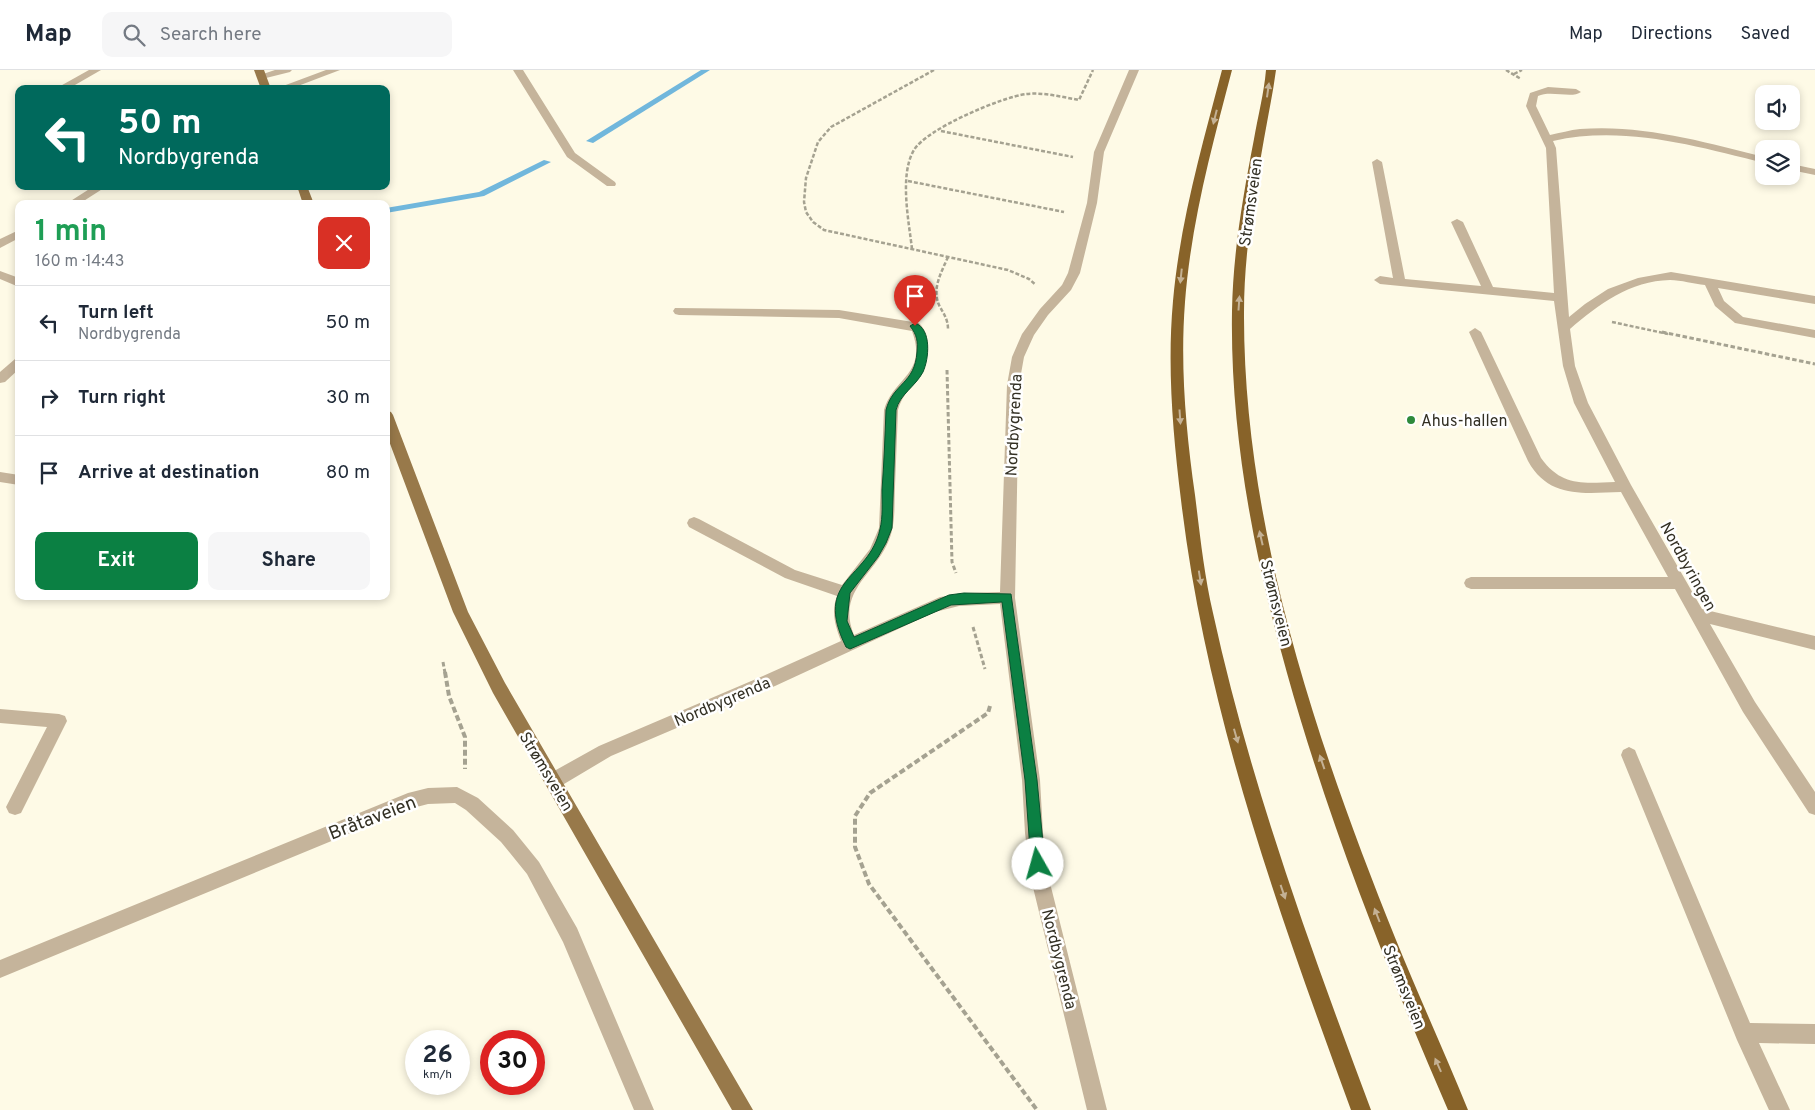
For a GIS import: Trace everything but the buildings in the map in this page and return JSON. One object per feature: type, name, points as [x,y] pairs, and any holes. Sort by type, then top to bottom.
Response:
[{"type":"highway","points":[[1227,70],[1188,226],[1179,302],[1177,346],[1178,392],[1182,449],[1191,520],[1205,611],[1231,720],[1266,842],[1322,1005],[1361,1110]]},
{"type":"highway","name":"Strømsveien","points":[[1271,70],[1244,237],[1238,309],[1240,391],[1248,462],[1258,523],[1277,608],[1306,713],[1350,844],[1407,993],[1458,1110]]},
{"type":"main road","points":[[261,73],[265,85]]},
{"type":"main road","name":"Strømsveien","points":[[390,426],[461,612],[499,688],[743,1110]]},
{"type":"street","points":[[68,85],[96,70]]},
{"type":"street","points":[[261,73],[287,70]]},
{"type":"street","points":[[292,85],[335,70]]},
{"type":"street","points":[[518,70],[571,155],[611,184]]},
{"type":"street","name":"Nordbygrenda","points":[[1097,1110],[1040,879],[1034,834],[1031,780],[1007,598],[1013,385],[1018,357],[1028,334],[1044,312],[1067,287],[1074,273],[1084,244],[1099,152],[1134,70]]},
{"type":"street","name":"Nordbyringen","points":[[1576,92],[1544,90],[1533,95],[1531,106],[1552,148],[1560,298],[1569,366],[1581,403],[1678,583],[1749,707],[1815,807]]},
{"type":"street","points":[[1547,139],[1580,132],[1619,132],[1721,149],[1755,158]]},
{"type":"street","points":[[1377,162],[1400,282]]},
{"type":"street","points":[[1800,169],[1815,172]]},
{"type":"street","points":[[78,200],[95,190]]},
{"type":"street","points":[[1457,222],[1488,289]]},
{"type":"street","points":[[0,244],[15,235]]},
{"type":"street","points":[[0,275],[15,281]]},
{"type":"street","points":[[1564,328],[1579,314],[1610,292],[1648,279],[1671,276],[1815,300]]},
{"type":"street","points":[[1380,280],[1488,289],[1560,298]]},
{"type":"street","points":[[1710,282],[1719,303],[1739,320],[1815,334]]},
{"type":"street","points":[[679,312],[839,314],[915,326],[918,329],[922,340],[921,361],[918,371],[894,399],[891,410],[886,528],[881,543],[874,554],[844,592],[841,606],[842,621],[850,644]]},
{"type":"street","points":[[1475,332],[1535,461],[1546,476],[1556,482],[1575,487],[1625,487]]},
{"type":"street","points":[[0,378],[15,365]]},
{"type":"street","points":[[0,477],[15,479]]},
{"type":"street","points":[[694,523],[790,574],[844,592]]},
{"type":"street","points":[[1471,583],[1678,583]]},
{"type":"street","name":"Nordbygrenda","points":[[553,781],[605,751],[930,607],[949,600],[964,598],[1007,598]]},
{"type":"street","points":[[1696,614],[1815,643]]},
{"type":"street","points":[[0,716],[59,721],[15,807]]},
{"type":"street","points":[[1629,755],[1744,1033],[1780,1110]]},
{"type":"street","points":[[457,795],[472,804],[507,836],[533,868],[570,935],[644,1110]]},
{"type":"street","name":"Bråtaveien","points":[[0,970],[408,801],[428,796],[457,795]]},
{"type":"street","points":[[1744,1033],[1815,1034]]},
{"type":"path","points":[[934,70],[830,127],[818,142],[803,190],[805,209],[810,219],[816,226],[824,230],[999,268],[1021,275],[1056,301]]},
{"type":"path","points":[[912,249],[908,181],[910,163],[919,143],[995,102],[1012,96],[1038,93],[1079,100],[1093,70]]},
{"type":"path","points":[[1513,74],[1522,70]]},
{"type":"path","points":[[940,130],[1098,161]]},
{"type":"path","points":[[908,181],[1089,216]]},
{"type":"path","points":[[947,333],[947,318],[938,304],[936,292],[948,257]]},
{"type":"path","points":[[1579,314],[1815,364]]},
{"type":"path","points":[[947,360],[952,562],[985,671]]},
{"type":"path","points":[[443,662],[449,696],[465,737],[464,774],[457,795]]},
{"type":"path","points":[[990,705],[988,713],[870,793],[855,816],[855,847],[869,884],[1037,1110]]},
{"type":"waterway","points":[[590,141],[706,70]]},
{"type":"waterway","points":[[390,210],[481,194],[547,162]]},
{"type":"place","name":"Ahus-hallen","points":[[1411,420]]},
{"type":"route","points":[[915,326],[922,340],[921,361],[913,379],[894,399],[891,410],[886,528],[881,543],[874,554],[844,592],[841,606],[842,621],[850,644],[949,600],[1007,598],[1031,780],[1038,864]]}]
